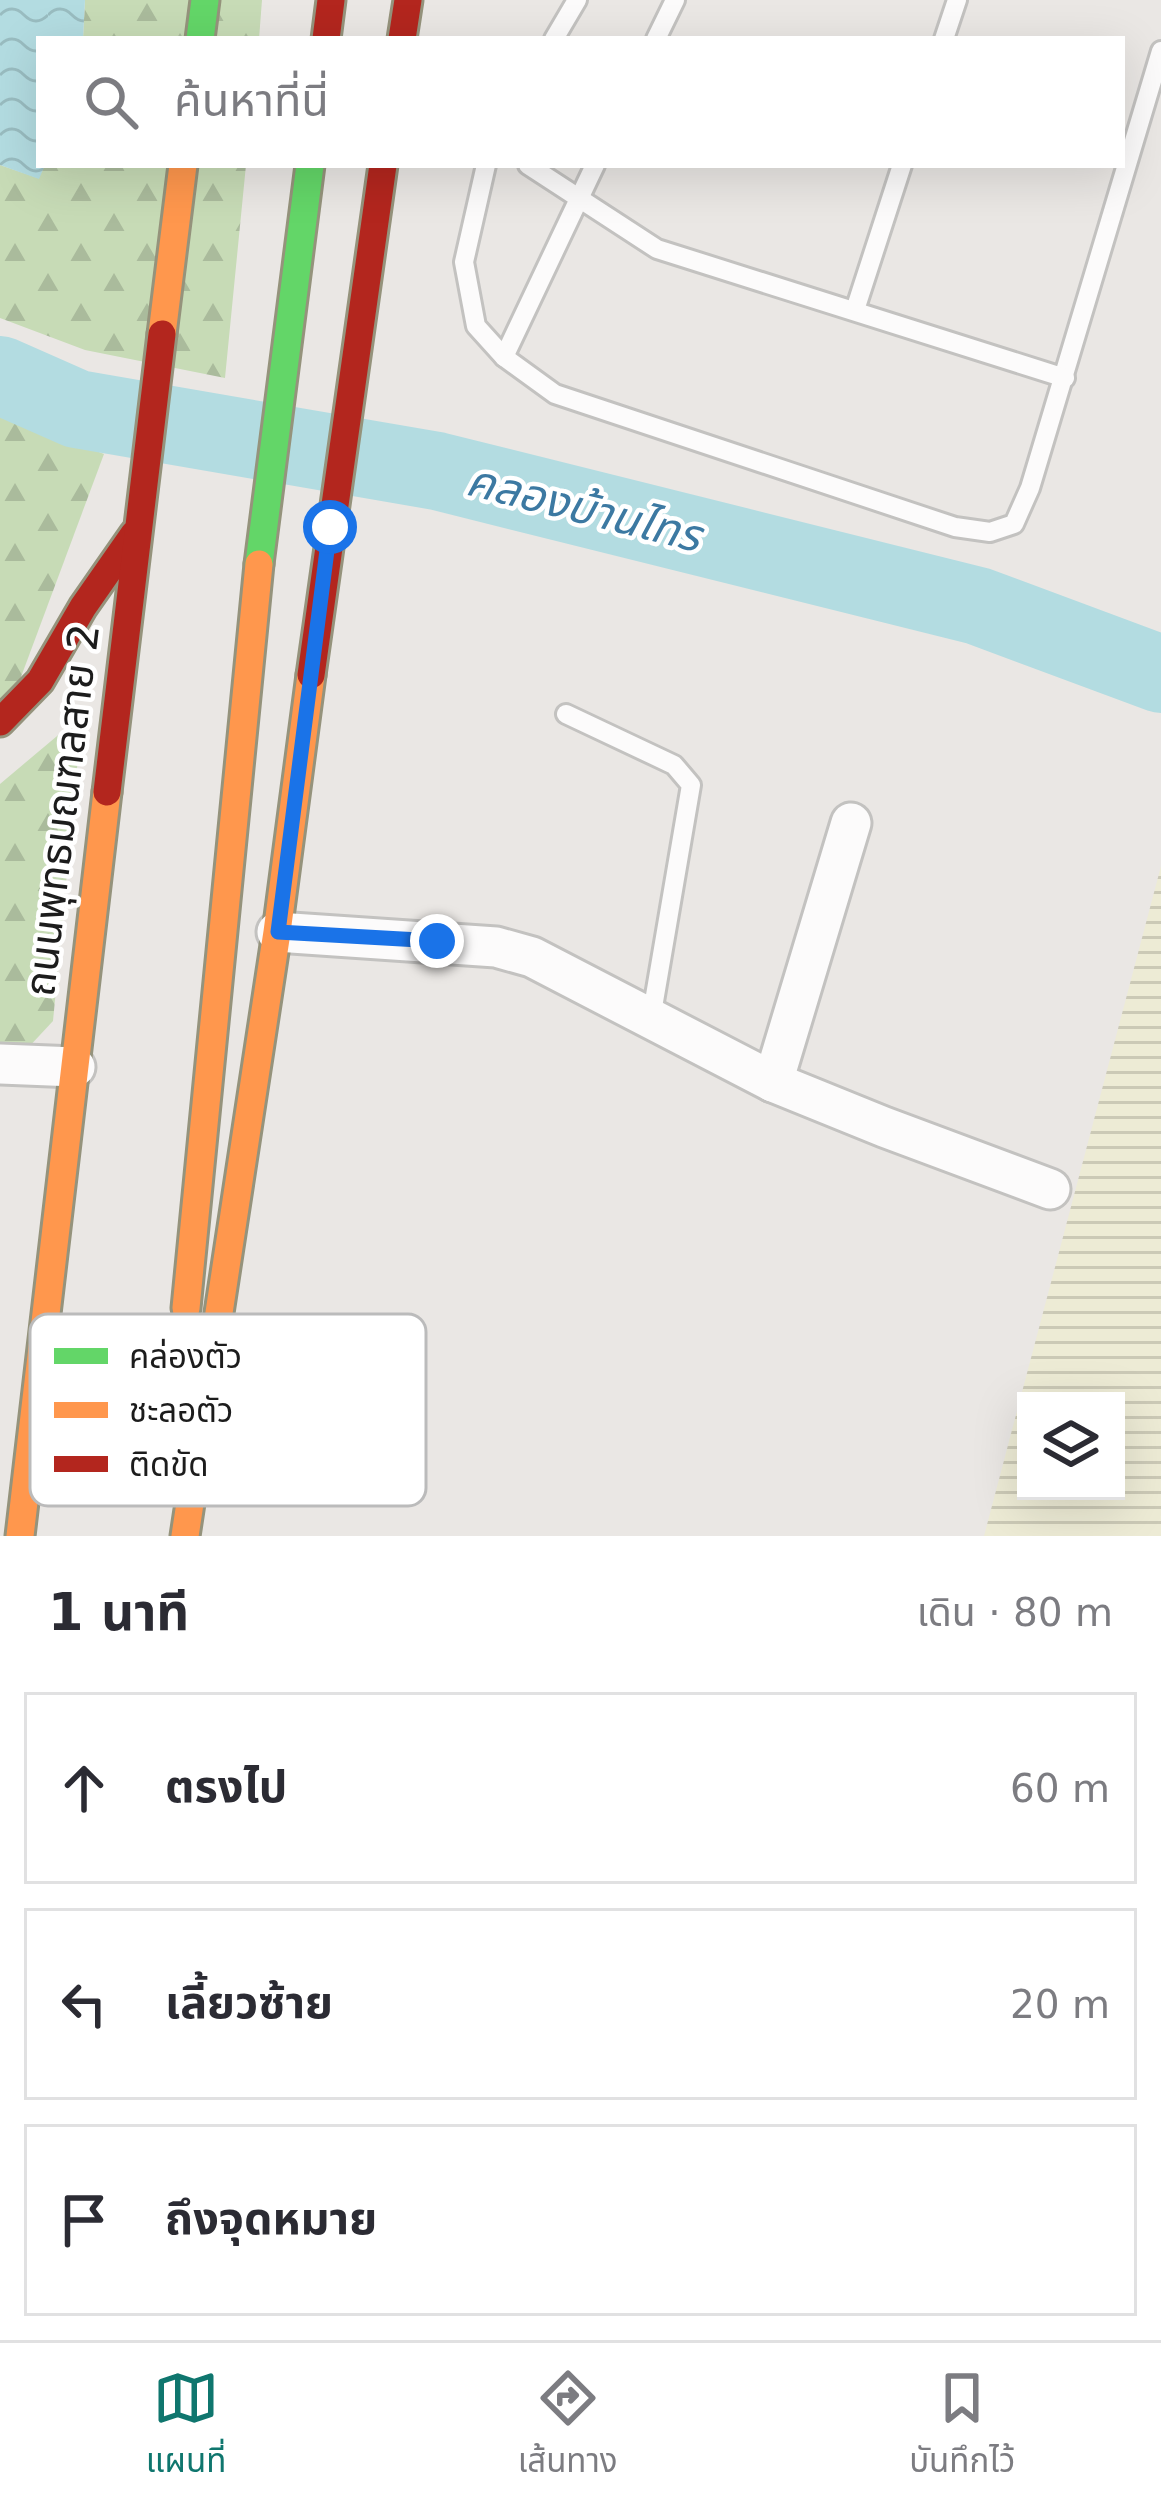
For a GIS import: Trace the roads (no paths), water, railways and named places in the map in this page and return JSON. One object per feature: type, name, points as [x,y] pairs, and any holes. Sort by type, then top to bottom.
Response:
[{"type":"main road","points":[[200,36],[205,0]]},
{"type":"main road","points":[[326,36],[332,0]]},
{"type":"main road","points":[[402,36],[408,0]]},
{"type":"main road","name":"ถนนพุทธมณฑลสาย 2","points":[[46,1314],[136,530],[184,168]]},
{"type":"main road","points":[[185,1314],[263,523],[310,168]]},
{"type":"main road","points":[[219,1314],[278,932],[383,168]]},
{"type":"main road","points":[[0,722],[40,681],[136,530]]},
{"type":"main road","name":"ถนนพุทธมณฑลสาย 2","points":[[20,1536],[30,1451]]},
{"type":"main road","points":[[163,1536],[166,1506]]},
{"type":"main road","points":[[185,1536],[190,1506]]},
{"type":"street","points":[[773,1082],[850,823]]},
{"type":"street","points":[[278,932],[496,947],[532,957],[773,1082],[1050,1189]]},
{"type":"street","points":[[0,1064],[75,1067]]},
{"type":"lane","points":[[556,36],[577,0]]},
{"type":"lane","points":[[657,36],[675,0]]},
{"type":"lane","points":[[945,36],[957,0]]},
{"type":"lane","points":[[485,168],[464,262],[476,326],[504,358],[555,394],[955,527],[990,532],[1014,524],[1030,488],[1161,51]]},
{"type":"lane","points":[[533,168],[657,249],[1065,378]]},
{"type":"lane","points":[[504,358],[594,168]]},
{"type":"lane","points":[[855,310],[901,168]]},
{"type":"lane","points":[[566,715],[674,765],[691,785],[651,1019]]},
{"type":"water","points":[[0,0],[85,0],[83,36],[36,36],[36,168],[44,168],[39,179],[0,165]]},
{"type":"waterway","name":"คลองบ้านไทร","points":[[0,375],[77,409],[437,471],[978,606],[1161,674]]}]
